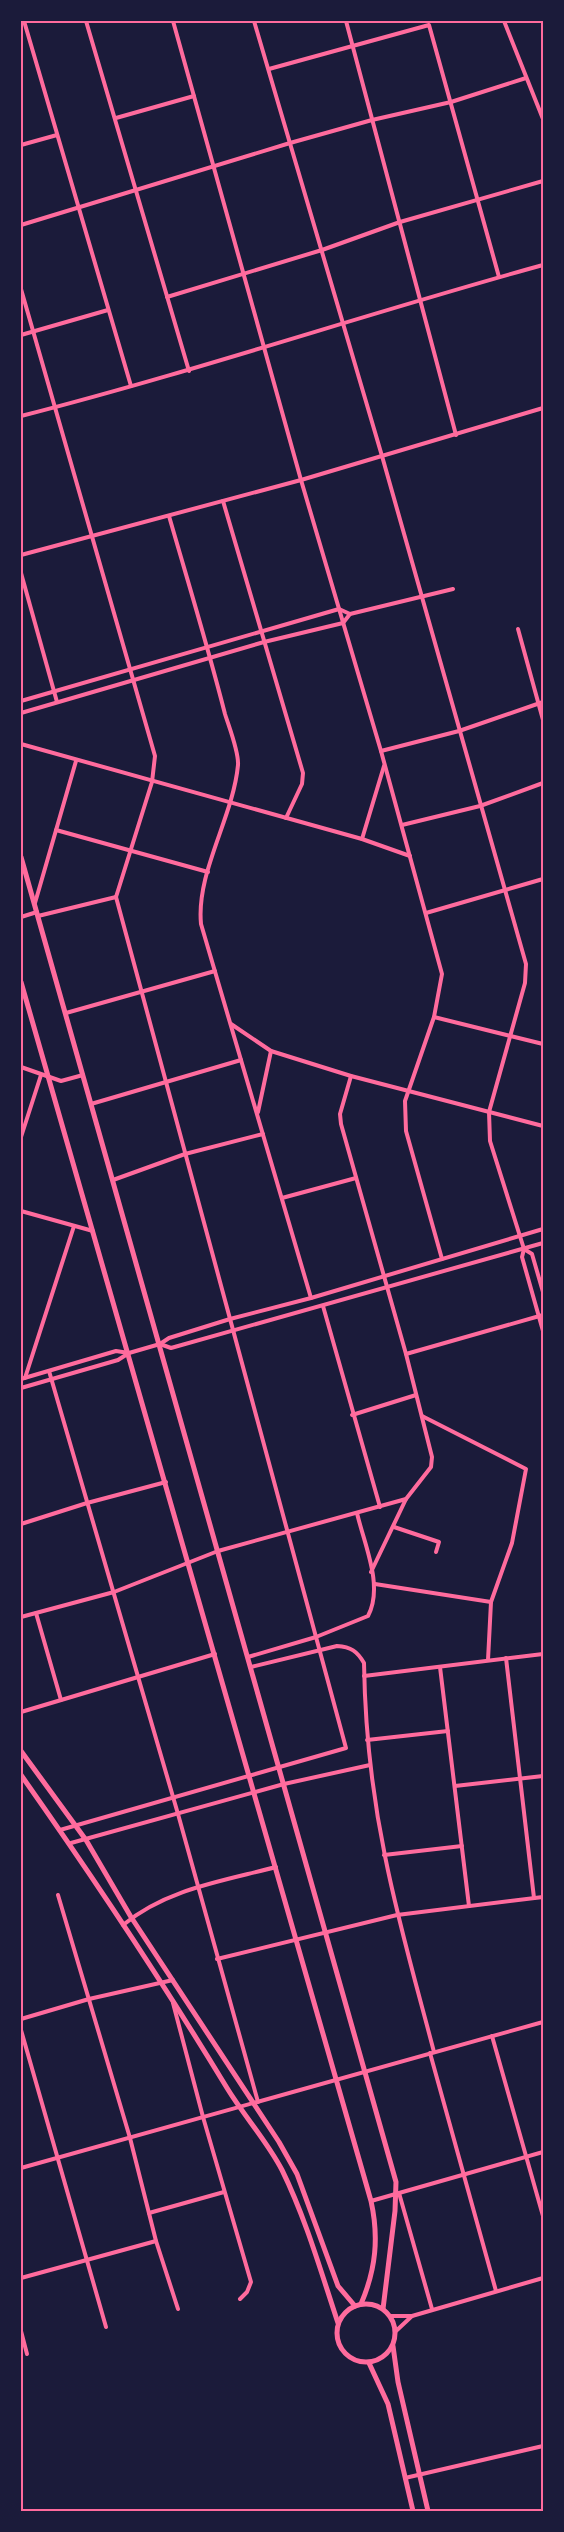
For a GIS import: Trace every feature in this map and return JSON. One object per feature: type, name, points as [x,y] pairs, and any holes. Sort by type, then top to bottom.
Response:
[{"type":"street","points":[[24,21],[131,386]]},
{"type":"street","points":[[86,21],[138,191],[189,371]]},
{"type":"street","points":[[173,21],[301,480],[381,751],[442,974],[434,1017],[408,1091],[404,1113],[406,1131],[442,1258]]},
{"type":"street","points":[[254,21],[382,456],[526,964],[526,982],[509,1036],[489,1112],[490,1142],[524,1249],[522,1257],[541,1315],[543,1331]]},
{"type":"street","points":[[346,21],[456,435]]},
{"type":"street","points":[[504,21],[543,119]]},
{"type":"street","points":[[269,69],[429,25],[499,277]]},
{"type":"street","points":[[21,225],[214,168],[290,143],[372,120],[451,102],[526,78]]},
{"type":"street","points":[[116,118],[194,96]]},
{"type":"street","points":[[21,145],[57,135]]},
{"type":"street","points":[[167,297],[322,250],[400,222],[478,198],[543,181]]},
{"type":"street","points":[[21,416],[189,371],[264,346],[421,302],[543,265]]},
{"type":"street","points":[[21,289],[155,756],[152,782],[116,897],[346,1748],[60,1830]]},
{"type":"street","points":[[21,336],[108,310]]},
{"type":"street","points":[[21,555],[301,480],[543,408]]},
{"type":"street","points":[[223,501],[303,773],[302,784],[286,818]]},
{"type":"street","points":[[169,516],[206,647],[211,658],[238,763],[231,804],[208,872],[200,914],[311,1298]]},
{"type":"street","points":[[21,573],[58,702]]},
{"type":"street","points":[[21,713],[132,679],[264,642],[343,623],[350,614],[421,595],[453,589]]},
{"type":"street","points":[[21,701],[339,609],[350,614]]},
{"type":"street","points":[[518,629],[540,703],[543,720]]},
{"type":"street","points":[[381,751],[459,731],[540,703]]},
{"type":"street","points":[[21,744],[76,761],[362,839],[410,856]]},
{"type":"street","points":[[35,904],[76,761]]},
{"type":"street","points":[[362,839],[384,766]]},
{"type":"street","points":[[402,826],[480,806],[543,783]]},
{"type":"street","points":[[56,830],[208,872]]},
{"type":"street","points":[[21,857],[432,2309]]},
{"type":"street","points":[[426,913],[543,878]]},
{"type":"street","points":[[21,917],[116,897]]},
{"type":"street","points":[[66,1013],[215,971]]},
{"type":"street","points":[[21,982],[371,2201],[376,2246],[372,2275],[361,2304]]},
{"type":"street","points":[[434,1017],[543,1044]]},
{"type":"street","points":[[231,1024],[271,1051],[351,1076],[543,1126]]},
{"type":"street","points":[[257,1114],[271,1051]]},
{"type":"street","points":[[92,1104],[241,1060]]},
{"type":"street","points":[[21,1067],[61,1081],[83,1075]]},
{"type":"street","points":[[21,1136],[41,1075]]},
{"type":"street","points":[[351,1076],[340,1114],[341,1124],[406,1354],[432,1457],[430,1468],[406,1499],[371,1572]]},
{"type":"street","points":[[113,1180],[186,1154],[263,1134]]},
{"type":"street","points":[[282,1198],[356,1178]]},
{"type":"street","points":[[21,1211],[93,1231]]},
{"type":"street","points":[[23,1379],[74,1226]]},
{"type":"street","points":[[21,1388],[118,1360],[129,1353],[160,1344],[169,1338],[230,1319],[311,1298],[543,1229]]},
{"type":"street","points":[[160,1344],[172,1348],[543,1243]]},
{"type":"street","points":[[524,1249],[532,1254],[543,1292]]},
{"type":"street","points":[[323,1306],[352,1415],[380,1507]]},
{"type":"street","points":[[406,1354],[541,1315]]},
{"type":"street","points":[[23,1379],[116,1351],[129,1353]]},
{"type":"street","points":[[49,1371],[178,1814],[256,2102]]},
{"type":"street","points":[[352,1415],[416,1396]]},
{"type":"street","points":[[421,1416],[526,1470],[512,1543],[492,1602],[488,1660]]},
{"type":"street","points":[[21,1524],[87,1503],[166,1482]]},
{"type":"street","points":[[21,1617],[114,1592],[218,1551],[406,1499]]},
{"type":"street","points":[[248,1658],[316,1637],[363,1619],[372,1609],[375,1584],[356,1513]]},
{"type":"street","points":[[394,1527],[439,1542],[436,1552]]},
{"type":"street","points":[[375,1584],[492,1602]]},
{"type":"street","points":[[36,1613],[61,1700]]},
{"type":"street","points":[[251,1667],[320,1649],[349,1647],[358,1653],[364,1663],[367,1740],[384,1855],[432,2053],[496,2291]]},
{"type":"street","points":[[21,1712],[215,1654]]},
{"type":"street","points":[[364,1676],[543,1654]]},
{"type":"street","points":[[506,1658],[534,1898]]},
{"type":"street","points":[[440,1667],[469,1906]]},
{"type":"street","points":[[367,1740],[448,1731]]},
{"type":"street","points":[[21,1751],[76,1825],[132,1917],[256,2102],[297,2174],[338,2286],[355,2306]]},
{"type":"street","points":[[71,1843],[284,1784],[370,1765]]},
{"type":"street","points":[[21,1775],[71,1843],[171,1996],[239,2107],[273,2155],[297,2204],[338,2323],[338,2340],[346,2355],[355,2361],[369,2363],[388,2354],[393,2346]]},
{"type":"street","points":[[455,1786],[543,1776]]},
{"type":"street","points":[[384,1855],[462,1846]]},
{"type":"street","points":[[123,1925],[132,1917],[173,1894],[276,1867]]},
{"type":"street","points":[[58,1895],[130,2138],[156,2241],[178,2309]]},
{"type":"street","points":[[218,1959],[397,1914],[543,1897]]},
{"type":"street","points":[[21,2020],[89,1998],[173,1980]]},
{"type":"street","points":[[171,1996],[203,2117],[251,2282],[248,2292],[240,2299]]},
{"type":"street","points":[[21,2168],[543,2022]]},
{"type":"street","points":[[21,2030],[106,2327]]},
{"type":"street","points":[[492,2036],[543,2216]]},
{"type":"street","points":[[371,2201],[543,2152]]},
{"type":"street","points":[[149,2213],[224,2192]]},
{"type":"street","points":[[383,2309],[398,2193]]},
{"type":"street","points":[[21,2278],[156,2241]]},
{"type":"street","points":[[390,2316],[412,2316],[543,2278]]},
{"type":"street","points":[[338,2323],[345,2313],[361,2304],[373,2304],[383,2309],[390,2316],[396,2331],[393,2346],[398,2382],[428,2511]]},
{"type":"street","points":[[396,2331],[412,2316]]},
{"type":"street","points":[[21,2331],[27,2354]]},
{"type":"street","points":[[369,2363],[388,2404],[413,2511]]},
{"type":"street","points":[[405,2478],[543,2446]]}]
